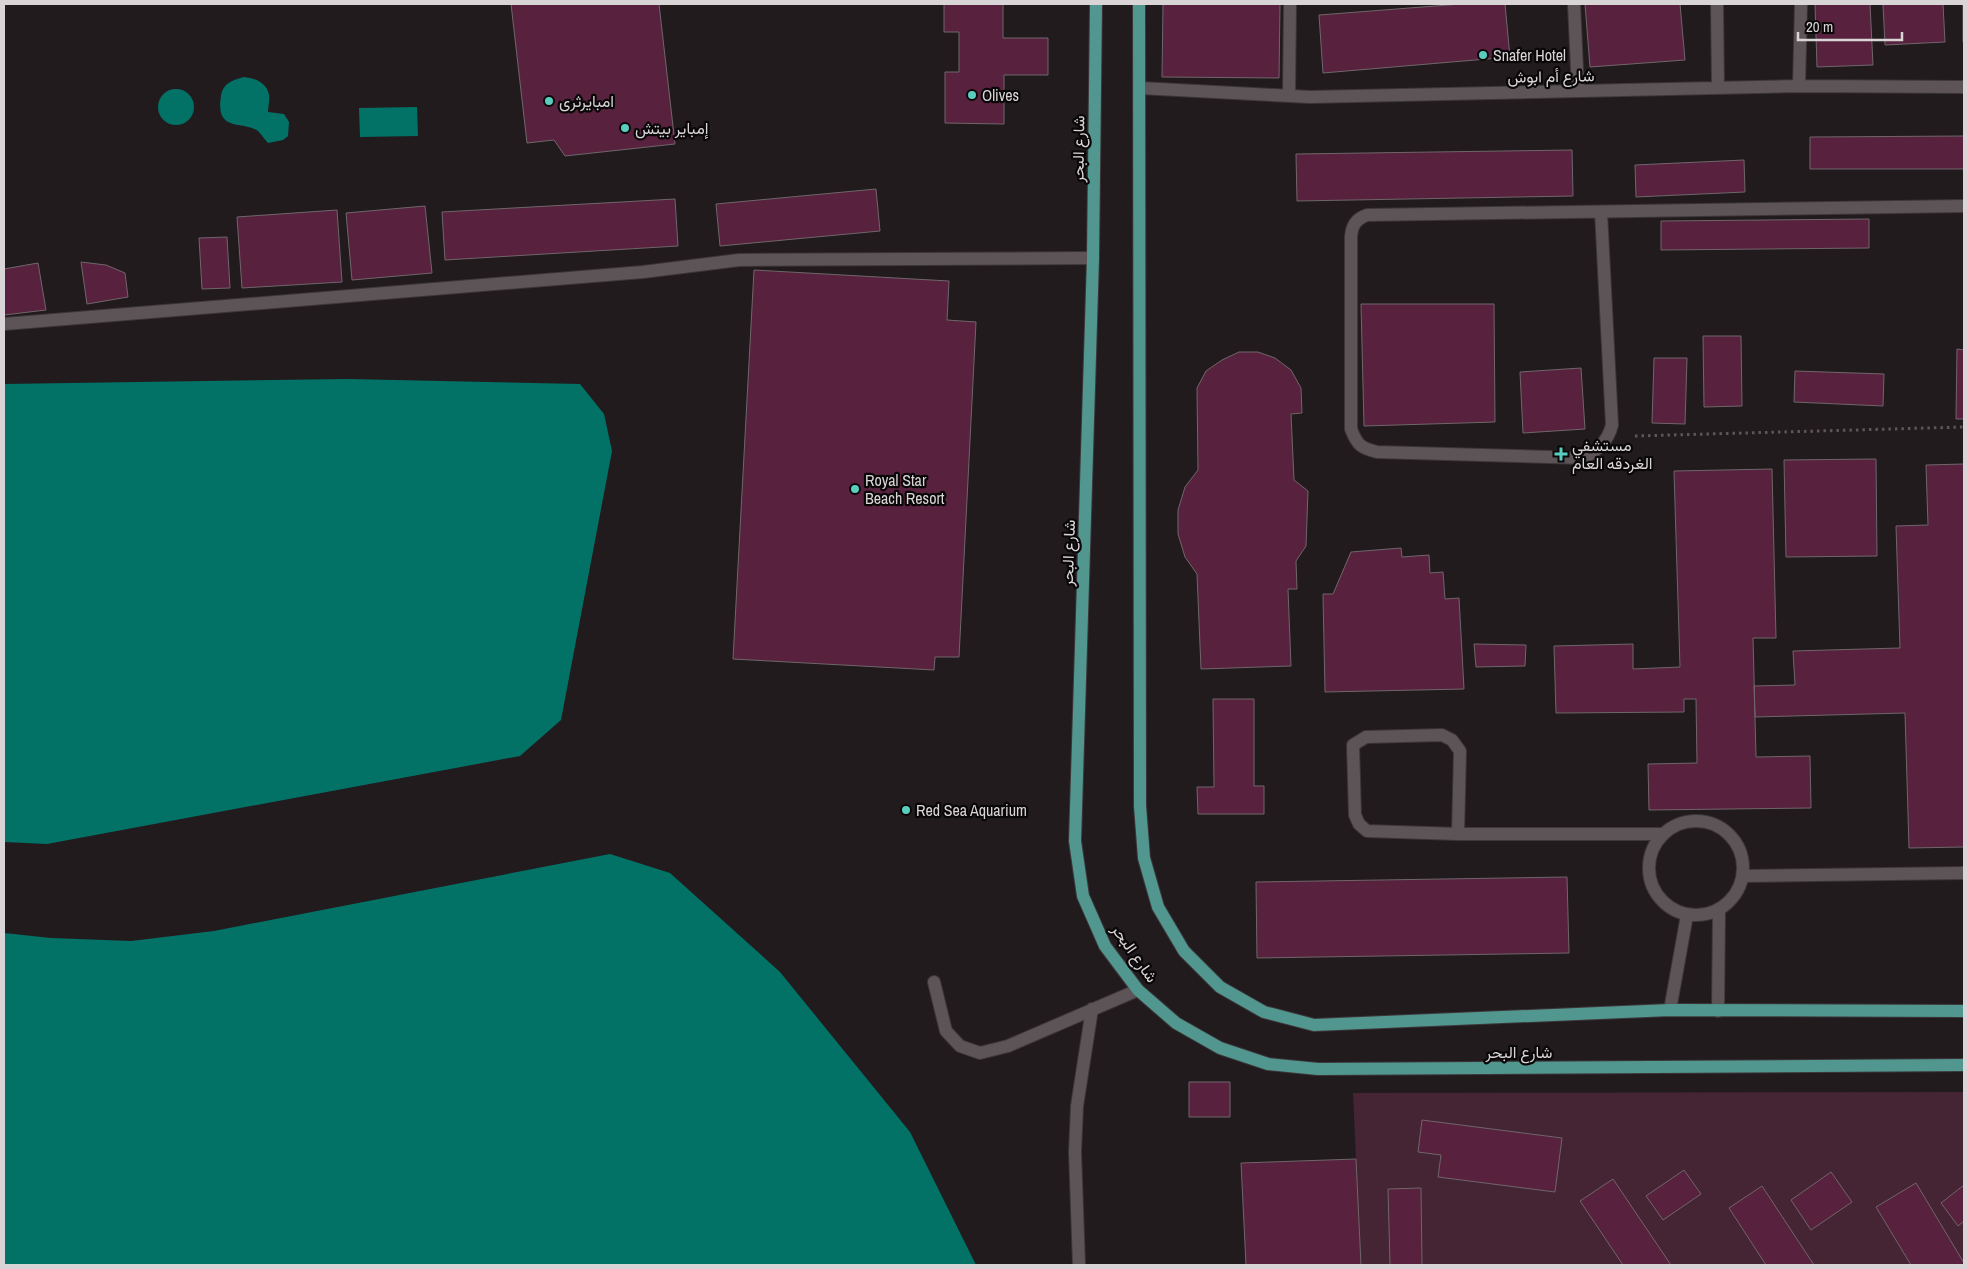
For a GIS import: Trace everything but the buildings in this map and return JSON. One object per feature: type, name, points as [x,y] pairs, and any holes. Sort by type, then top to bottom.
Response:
[{"type":"main road","name":"شارع البحر","points":[[1096,4],[1093,258],[1075,841],[1083,896],[1106,946],[1138,990],[1176,1023],[1220,1048],[1268,1064],[1318,1069],[1964,1065]]},
{"type":"main road","points":[[1139,4],[1140,806],[1144,858],[1158,907],[1184,951],[1220,987],[1264,1012],[1314,1025],[1670,1010],[1964,1011]]},
{"type":"street","points":[[1289,96],[1290,4]]},
{"type":"street","points":[[1574,4],[1578,92]]},
{"type":"street","points":[[1717,4],[1718,88]]},
{"type":"street","points":[[1799,86],[1801,4]]},
{"type":"street","name":"شارع أم ابوش","points":[[1140,88],[1320,97],[1799,86],[1964,88]]},
{"type":"street","points":[[1601,212],[1612,425],[1609,437],[1594,453],[1583,458],[1387,453],[1365,449],[1355,441],[1351,429],[1351,237],[1354,222],[1367,215],[1964,206]]},
{"type":"street","points":[[4,324],[633,272],[739,260],[1093,258]]},
{"type":"street","points":[[1458,834],[1460,751],[1452,740],[1442,735],[1366,737],[1353,745],[1355,815],[1359,824],[1367,831],[1458,834],[1662,834]]},
{"type":"street","points":[[1693,820],[1710,822],[1725,830],[1736,842],[1743,859],[1744,876],[1739,889],[1731,901],[1719,910],[1698,916],[1687,915],[1674,910],[1653,889],[1649,875],[1649,860],[1654,846],[1662,834],[1676,824],[1693,820]]},
{"type":"street","points":[[1744,876],[1964,873]]},
{"type":"street","points":[[1718,1011],[1719,910]]},
{"type":"street","points":[[1670,1010],[1687,915]]},
{"type":"street","points":[[934,982],[946,1031],[960,1046],[980,1053],[1008,1046],[1138,990]]},
{"type":"street","points":[[1079,1265],[1075,1152],[1077,1115],[1092,1009]]},
{"type":"path","points":[[1609,437],[1964,427]]},
{"type":"shaded area","points":[[244,77],[256,80],[266,87],[269,95],[268,112],[284,114],[289,122],[288,136],[283,140],[268,143],[258,131],[231,123],[222,116],[220,108],[224,88],[232,81]]},
{"type":"shaded area","points":[[176,89],[183,90],[189,94],[193,100],[193,114],[189,120],[183,124],[176,125],[169,124],[163,120],[159,114],[158,107],[159,100],[163,94],[169,90]]},
{"type":"shaded area","points":[[417,107],[418,136],[360,137],[359,108]]},
{"type":"shaded area","points":[[348,379],[580,384],[604,414],[612,451],[561,720],[520,756],[47,844],[4,842],[4,384]]},
{"type":"shaded area","points":[[610,854],[670,873],[780,972],[910,1132],[976,1265],[4,1265],[4,933],[51,938],[131,941],[214,931]]},
{"type":"shaded area","points":[[1964,1092],[1964,1265],[1361,1265],[1353,1093]]},
{"type":"place","name":"Snafer Hotel","points":[[1483,55]]},
{"type":"place","name":"Olives","points":[[972,95]]},
{"type":"place","name":"امبايرثرى","points":[[549,101]]},
{"type":"place","name":"إمباير بيتش","points":[[625,128]]},
{"type":"place","name":"مستشفي الغردقه العام","points":[[1561,454]]},
{"type":"place","name":"Royal Star Beach Resort","points":[[855,489]]},
{"type":"place","name":"Red Sea Aquarium","points":[[906,810]]}]
